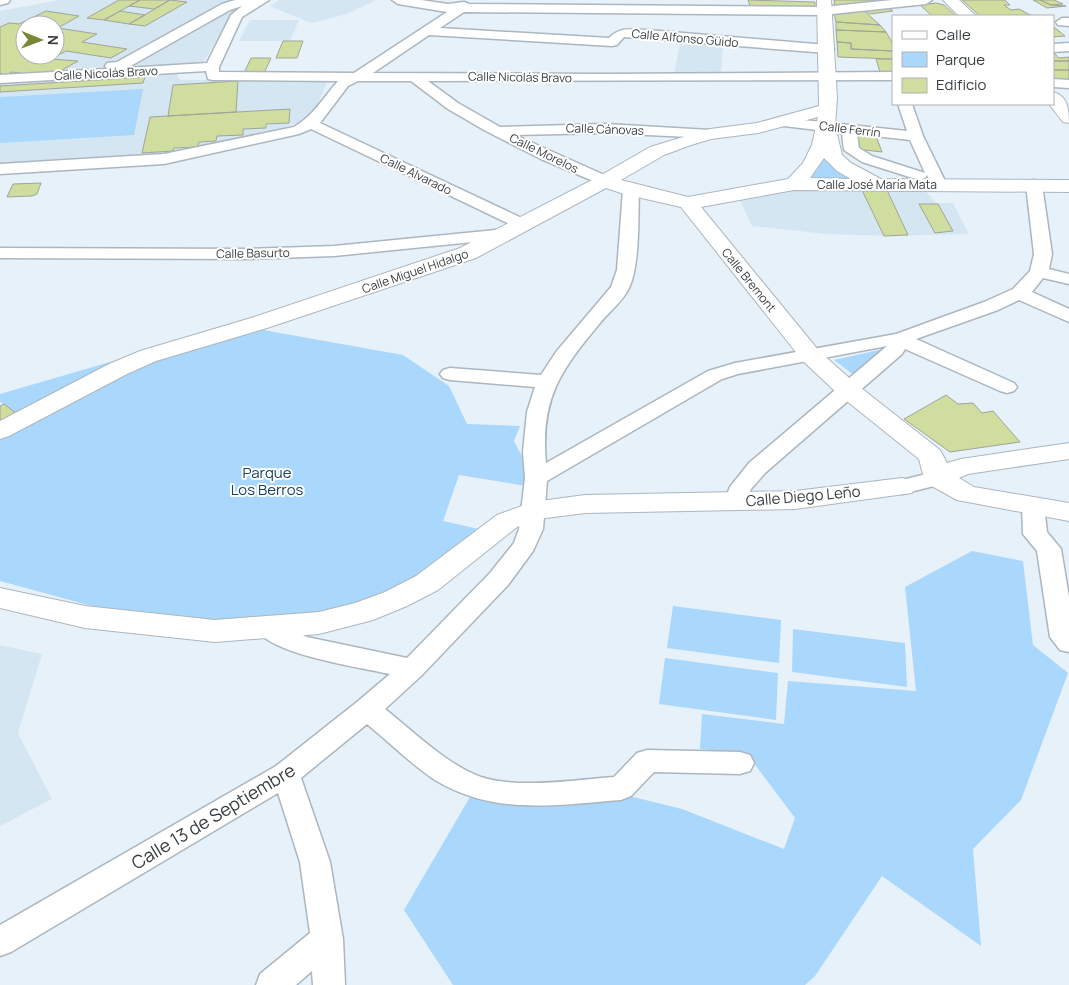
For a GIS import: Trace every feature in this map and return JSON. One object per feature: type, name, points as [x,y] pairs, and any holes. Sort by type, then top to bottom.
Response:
[{"type":"main road","points":[[950,0],[967,15]]},
{"type":"main road","points":[[824,6],[827,118],[833,157],[844,167],[877,184]]},
{"type":"main road","points":[[1054,90],[1069,98]]},
{"type":"main road","points":[[1054,98],[1069,118]]},
{"type":"main road","points":[[794,184],[807,173],[815,160],[827,118]]},
{"type":"main road","name":"Calle Miguel Hidalgo","points":[[0,431],[118,369],[148,356],[259,323],[468,253],[605,181],[657,151],[710,134],[758,128],[784,122],[827,118]]},
{"type":"main road","name":"Calle Morelos","points":[[605,181],[631,190],[688,203]]},
{"type":"main road","name":"Calle José María Mata","points":[[688,203],[794,184],[1069,186]]},
{"type":"main road","name":"Calle Bremont","points":[[688,203],[811,356],[847,389],[931,456],[938,478]]},
{"type":"main road","name":"Calle Diego Leño","points":[[938,478],[961,467],[1069,451]]},
{"type":"main road","points":[[938,478],[967,494],[1069,512]]},
{"type":"main road","name":"Calle Diego Leño","points":[[0,598],[85,617],[215,631],[319,623],[362,612],[396,600],[427,584],[507,521],[533,511],[585,504],[795,500],[902,486]]},
{"type":"street","points":[[0,1],[4,0]]},
{"type":"street","points":[[62,70],[120,66],[226,6],[247,0]]},
{"type":"street","points":[[212,72],[237,15],[242,10],[263,0]]},
{"type":"street","points":[[398,0],[438,8],[688,5],[824,6],[926,0]]},
{"type":"street","points":[[0,181],[191,168],[300,140],[344,107],[358,82],[358,77],[476,0]]},
{"type":"street","name":"Calle Alfonso Güido","points":[[428,31],[604,46],[614,41],[621,33],[735,51],[827,62]]},
{"type":"street","points":[[1054,48],[1069,47]]},
{"type":"street","points":[[732,77],[735,51]]},
{"type":"street","points":[[827,62],[864,76],[892,76]]},
{"type":"street","name":"Calle Nicolás Bravo","points":[[0,79],[212,72],[358,77],[601,74],[732,77],[827,62]]},
{"type":"street","name":"Calle Morelos","points":[[413,76],[452,105],[578,170],[605,181]]},
{"type":"street","points":[[1054,83],[1069,84]]},
{"type":"street","points":[[904,105],[916,136],[939,185]]},
{"type":"street","name":"Calle Ferrín","points":[[827,118],[849,130],[916,136]]},
{"type":"street","points":[[0,169],[164,159],[317,126]]},
{"type":"street","name":"Calle Alvarado","points":[[317,126],[514,230]]},
{"type":"street","name":"Calle Cánovas","points":[[500,131],[595,128],[710,134]]},
{"type":"street","points":[[849,130],[852,150],[867,159],[919,174]]},
{"type":"street","points":[[897,139],[899,169]]},
{"type":"street","points":[[0,156],[138,148]]},
{"type":"street","points":[[536,478],[715,376],[735,368],[811,356],[880,341],[899,340],[992,306],[1019,293],[1030,284],[1039,272],[1043,254],[1034,185]]},
{"type":"street","name":"Calle 13 de Septiembre","points":[[0,942],[286,774],[367,709],[412,669],[499,579],[524,546],[531,529],[536,478],[534,452],[537,412],[547,382],[563,356],[620,288],[626,270],[631,190]]},
{"type":"street","name":"Calle Basurto","points":[[2,257],[334,251],[514,230]]},
{"type":"street","points":[[1039,272],[1069,279]]},
{"type":"street","points":[[1019,293],[1069,316]]},
{"type":"street","points":[[899,340],[1007,388]]},
{"type":"street","points":[[735,502],[741,487],[757,468],[847,389],[895,350],[899,340]]},
{"type":"street","points":[[450,374],[547,382]]},
{"type":"street","name":"Calle Diego Leño","points":[[902,486],[938,478]]},
{"type":"street","points":[[1032,506],[1035,534],[1049,549],[1062,637],[1069,643]]},
{"type":"street","points":[[268,628],[301,645],[412,669]]},
{"type":"street","points":[[367,709],[444,772],[475,787],[504,793],[547,794],[621,788],[648,761],[740,763]]},
{"type":"street","points":[[286,774],[316,862],[327,939],[329,985]]},
{"type":"street","points":[[272,985],[327,939]]},
{"type":"shaded area","points":[[59,0],[255,0],[250,6],[229,18],[202,65],[175,71],[180,80],[328,80],[316,108],[297,123],[278,129],[178,152],[0,163],[0,11]]},
{"type":"shaded area","points":[[279,0],[376,0],[347,14],[311,23],[270,6]]},
{"type":"shaded area","points":[[250,20],[299,20],[290,41],[239,41]]},
{"type":"shaded area","points":[[680,43],[723,46],[721,75],[674,74]]},
{"type":"shaded area","points":[[792,189],[923,189],[937,203],[953,203],[969,234],[884,236],[826,234],[752,226],[738,196]]},
{"type":"shaded area","points":[[0,645],[42,654],[18,733],[52,799],[0,826]]},
{"type":"green space","points":[[143,89],[134,135],[0,143],[0,97]]},
{"type":"green space","points":[[823,156],[861,181],[806,179],[817,170]]},
{"type":"green space","name":"Parque Los Berros","points":[[263,330],[403,355],[449,386],[467,424],[520,426],[514,441],[529,470],[526,486],[459,475],[443,521],[483,530],[382,605],[176,629],[0,581],[0,434],[148,360]]},
{"type":"green space","points":[[897,346],[859,379],[834,360]]},
{"type":"green space","points":[[134,355],[17,414],[0,402],[0,394]]},
{"type":"green space","points":[[972,551],[1023,561],[1033,645],[1068,673],[1021,800],[973,849],[981,946],[882,876],[815,976],[805,985],[453,985],[404,910],[470,797],[527,804],[629,796],[682,809],[784,849],[795,818],[747,754],[700,749],[702,714],[784,724],[788,681],[916,691],[905,587]]},
{"type":"green space","points":[[673,606],[781,620],[779,663],[667,648]]},
{"type":"green space","points":[[793,629],[905,643],[907,687],[792,672]]},
{"type":"green space","points":[[665,658],[778,673],[776,720],[659,704]]},
{"type":"building","points":[[119,0],[140,0],[104,20],[87,18]]},
{"type":"building","points":[[140,0],[170,0],[154,9],[129,6]]},
{"type":"building","points":[[170,0],[187,2],[145,26],[129,24]]},
{"type":"building","points":[[748,0],[815,2],[815,9],[751,8]]},
{"type":"building","points":[[834,0],[906,0],[835,8]]},
{"type":"building","points":[[962,0],[1005,0],[1010,5],[1004,5],[1011,10],[1019,9],[1030,15],[979,15]]},
{"type":"building","points":[[1033,0],[1040,0],[1051,5],[1066,6],[1047,8]]},
{"type":"building","points":[[1040,0],[1054,0],[1063,4],[1051,5]]},
{"type":"building","points":[[936,3],[944,5],[955,15],[931,15],[920,5]]},
{"type":"building","points":[[885,6],[893,11],[870,14],[862,8]]},
{"type":"building","points":[[46,11],[79,16],[65,24],[65,15],[38,15]]},
{"type":"building","points":[[120,11],[145,15],[129,24],[104,20]]},
{"type":"building","points":[[864,11],[880,25],[836,22],[834,13]]},
{"type":"building","points":[[836,22],[880,25],[886,32],[836,30]]},
{"type":"building","points":[[9,23],[15,24],[15,65],[65,65],[65,60],[78,61],[55,74],[12,72],[6,75],[0,74],[0,27]]},
{"type":"building","points":[[1054,27],[1065,36],[1054,37]]},
{"type":"building","points":[[65,29],[97,34],[82,42],[127,49],[111,58],[66,51]]},
{"type":"building","points":[[836,30],[886,32],[892,42],[892,51],[851,49],[851,43],[837,42]]},
{"type":"building","points":[[283,41],[303,41],[297,58],[276,58]]},
{"type":"building","points":[[837,42],[851,43],[851,49],[892,51],[892,59],[838,57]]},
{"type":"building","points":[[1054,53],[1059,58],[1069,57],[1069,61],[1054,61]]},
{"type":"building","points":[[251,58],[271,58],[264,73],[244,73]]},
{"type":"building","points":[[876,59],[892,59],[892,72],[880,72]]},
{"type":"building","points":[[1054,61],[1069,61],[1069,70],[1054,70]]},
{"type":"building","points":[[1054,70],[1069,70],[1069,81],[1054,80]]},
{"type":"building","points":[[145,77],[143,83],[0,92],[0,86]]},
{"type":"building","points":[[238,81],[236,112],[168,116],[173,85]]},
{"type":"building","points":[[290,109],[289,123],[266,124],[266,128],[243,129],[243,135],[217,136],[216,141],[199,142],[198,147],[174,148],[173,151],[142,153],[150,117]]},
{"type":"building","points":[[856,134],[876,136],[882,152],[856,149]]},
{"type":"building","points":[[41,183],[37,194],[7,197],[13,184]]},
{"type":"building","points":[[861,188],[886,188],[908,235],[884,236]]},
{"type":"building","points":[[919,204],[938,204],[953,231],[935,233]]},
{"type":"building","points":[[946,395],[958,404],[973,403],[982,413],[993,411],[1020,442],[950,452],[904,419]]},
{"type":"building","points":[[4,404],[17,414],[0,421],[0,406]]}]
